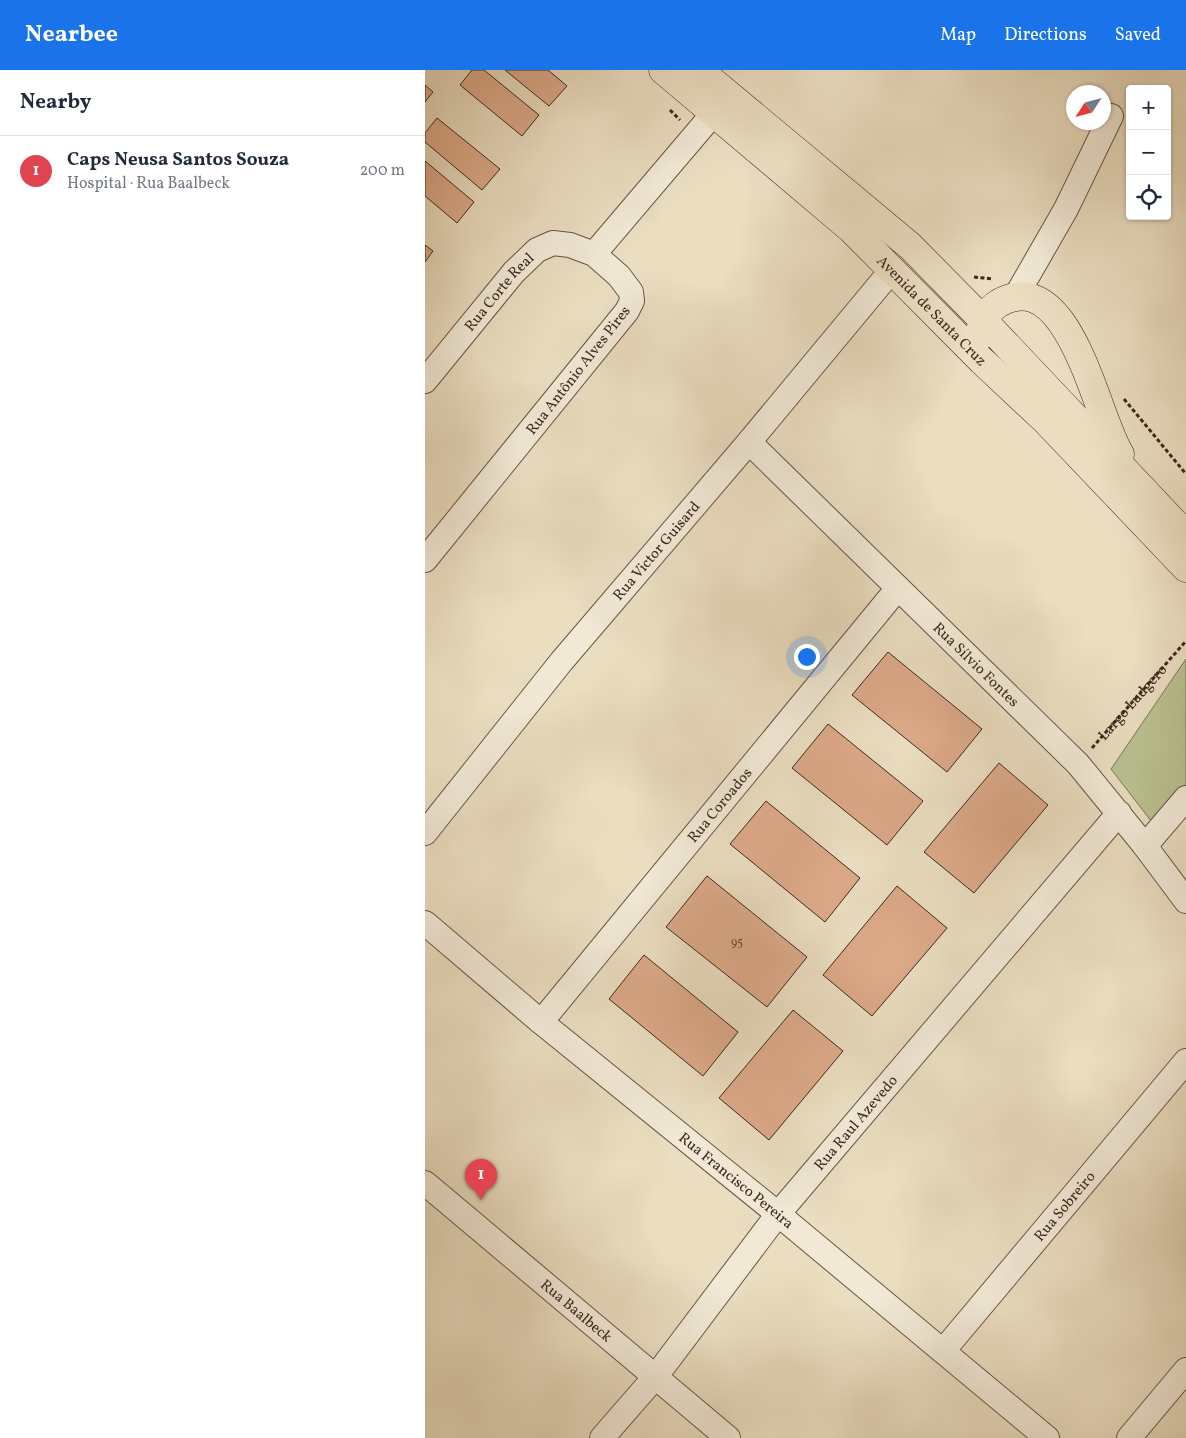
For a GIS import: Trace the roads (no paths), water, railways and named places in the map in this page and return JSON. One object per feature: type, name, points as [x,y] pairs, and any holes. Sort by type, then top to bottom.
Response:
[{"type":"main road","name":"Avenida de Santa Cruz","points":[[663,70],[851,229],[982,361],[1046,421],[1186,568]]},
{"type":"main road","name":"Avenida de Santa Cruz","points":[[699,70],[910,246],[983,319],[1186,535]]},
{"type":"main road","points":[[982,361],[979,340],[983,319],[998,304],[1015,296],[1031,298],[1049,308],[1067,329],[1080,354],[1117,451],[1137,483]]},
{"type":"street","points":[[594,254],[713,114]]},
{"type":"street","points":[[1015,296],[1066,209],[1104,130]]},
{"type":"street","name":"Rua Corte Real","points":[[425,381],[514,272],[537,250],[553,243],[570,245],[594,254]]},
{"type":"street","name":"Rua Antônio Alves Pires","points":[[425,560],[627,310],[632,301],[631,292],[626,283],[594,254]]},
{"type":"street","name":"Rua Victor Guisard","points":[[425,833],[561,662],[749,442],[891,271]]},
{"type":"street","name":"Rua Sílvio Fontes","points":[[749,442],[1078,764],[1119,813],[1186,901]]},
{"type":"street","name":"Rua Coroados","points":[[541,1022],[898,588]]},
{"type":"street","points":[[1145,846],[1186,798]]},
{"type":"street","name":"Rua Raul Azevedo","points":[[602,1438],[656,1376],[777,1214],[1119,813]]},
{"type":"street","name":"Rua Francisco Pereira","points":[[425,923],[541,1022],[777,1214],[1047,1438]]},
{"type":"street","name":"Rua Sobreiro","points":[[943,1351],[1186,1061]]},
{"type":"street","name":"Rua Baalbeck","points":[[425,1183],[728,1438]]},
{"type":"street","points":[[1129,1438],[1186,1370]]},
{"type":"place","name":"Caps Neusa Santos Souza","points":[[481,1200]]}]
